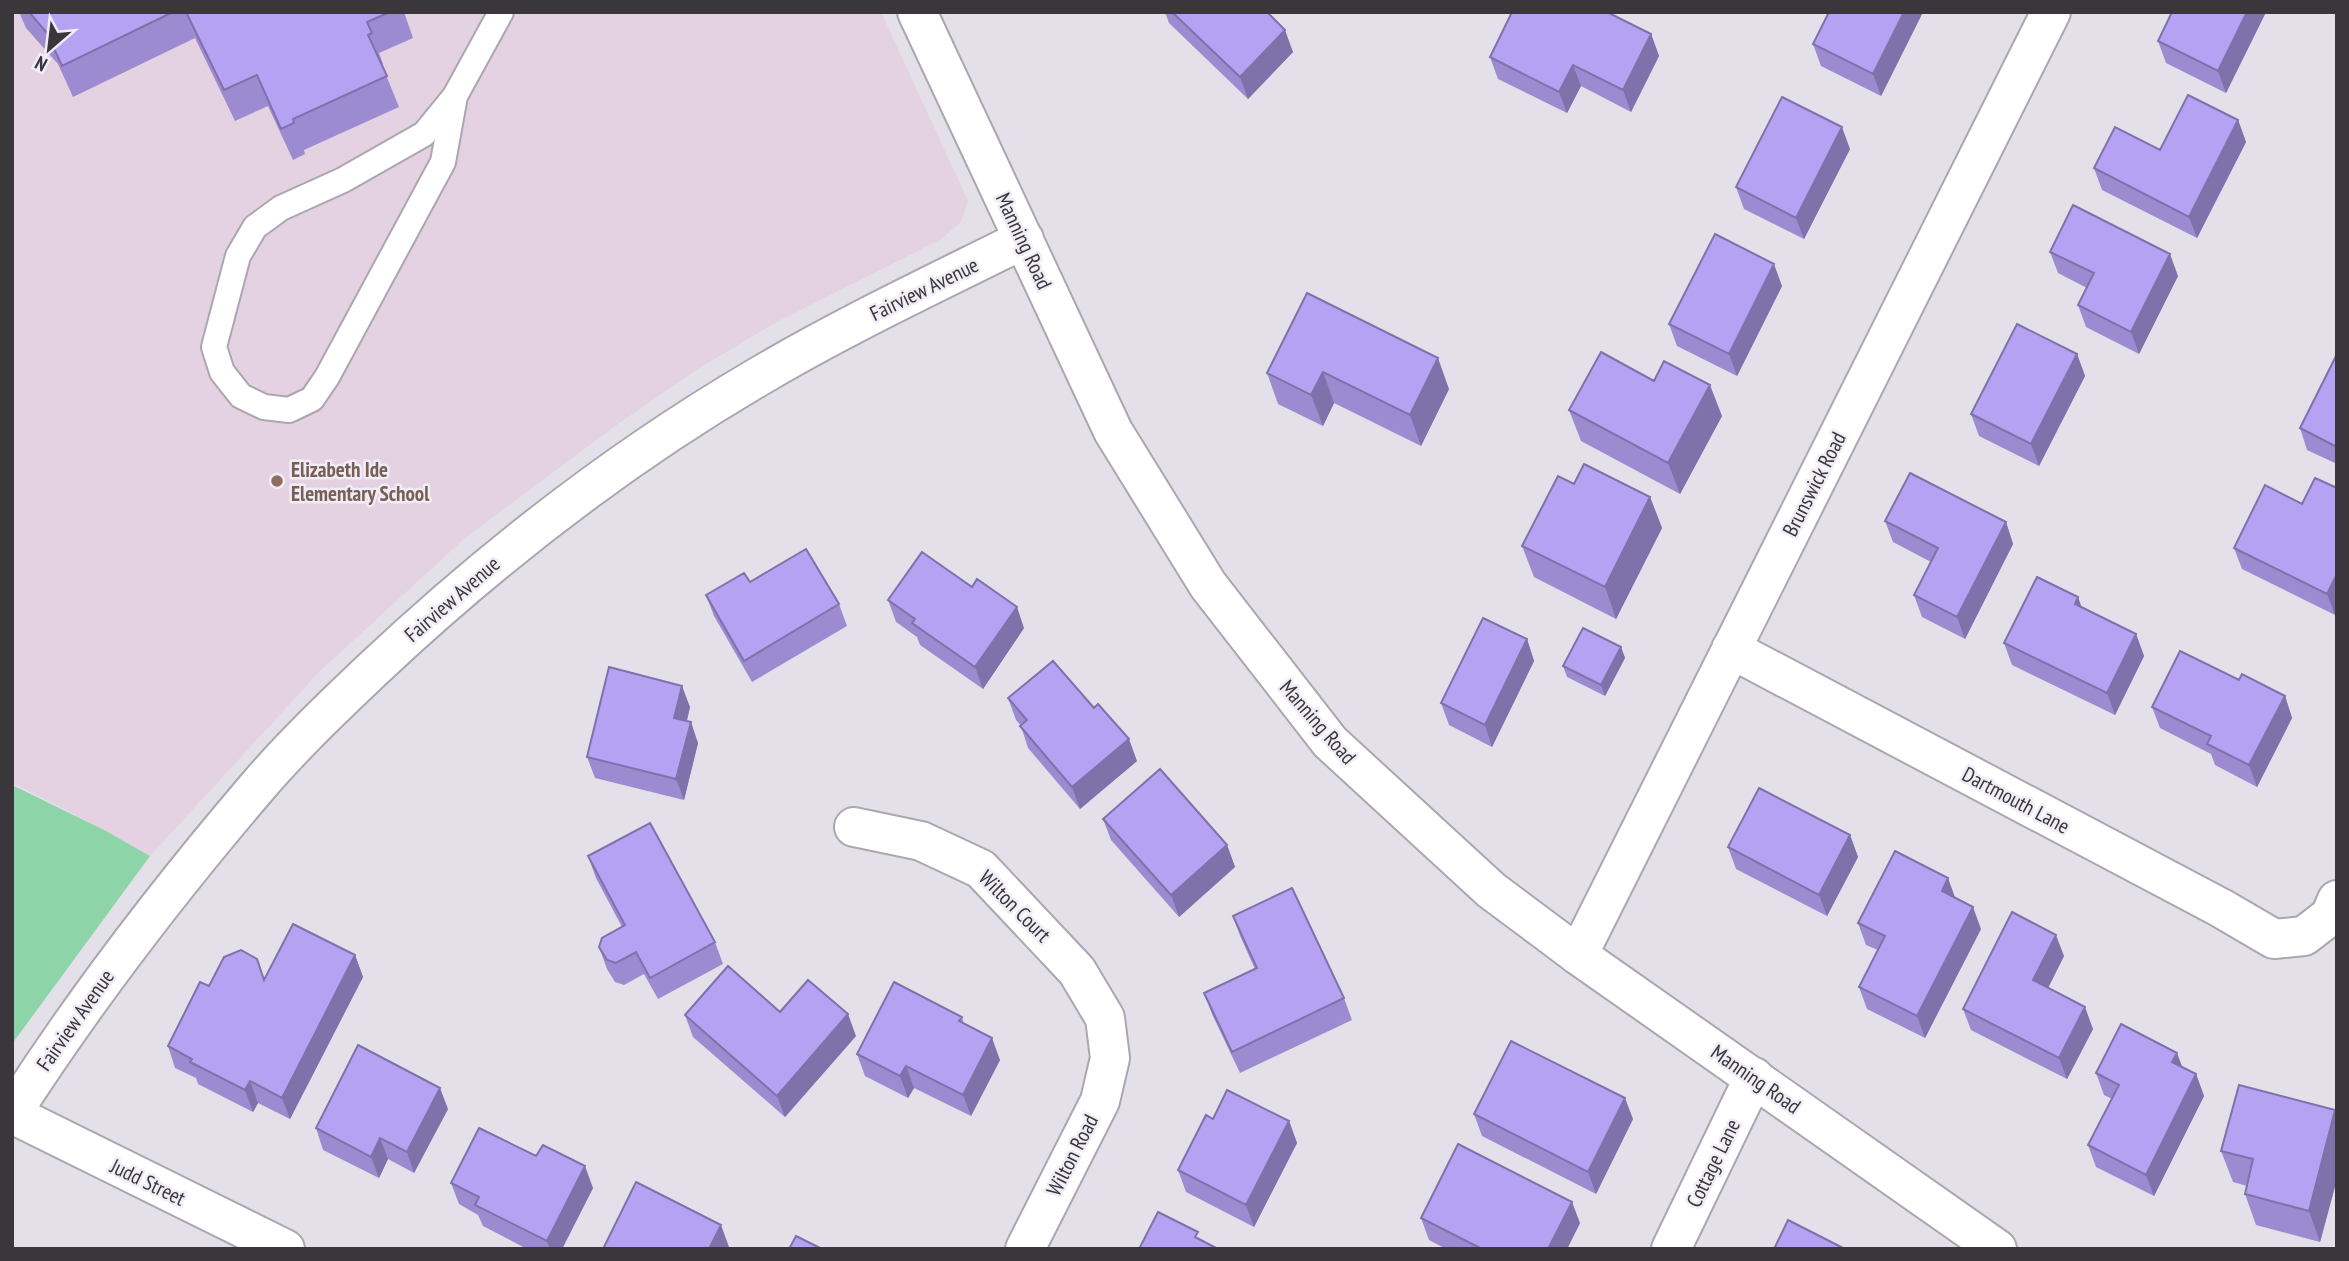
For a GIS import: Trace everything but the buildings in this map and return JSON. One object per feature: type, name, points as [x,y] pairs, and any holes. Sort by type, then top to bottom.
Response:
[{"type":"street","name":"Manning Road","points":[[917,12],[1113,431],[1216,596],[1330,743],[1491,890],[1578,955],[1997,1249]]},
{"type":"street","name":"Brunswick Road","points":[[1578,955],[2051,12]]},
{"type":"street","name":"Fairview Avenue","points":[[12,1114],[75,1018],[149,917],[259,785],[352,689],[439,607],[555,514],[650,446],[744,386],[854,323],[1024,239]]},
{"type":"street","name":"Dartmouth Lane","points":[[1731,649],[2221,908],[2274,939],[2304,936],[2330,916],[2337,900]]},
{"type":"street","name":"Wilton Court","points":[[853,827],[921,841],[981,869],[1077,971],[1105,1018],[1110,1058]]},
{"type":"street","name":"Wilton Road","points":[[1025,1249],[1100,1101],[1110,1058]]},
{"type":"street","name":"Cottage Lane","points":[[1671,1249],[1754,1077]]},
{"type":"street","name":"Judd Street","points":[[12,1114],[285,1249]]},
{"type":"lane","points":[[455,96],[443,162],[312,400],[289,410],[264,408],[241,396],[222,372],[214,347],[238,256],[256,226],[281,208],[344,180],[425,134],[455,96],[501,12]]},
{"type":"shaded area","name":"Elizabeth Ide Elementary School","points":[[12,12],[881,12],[968,201],[961,222],[941,239],[773,324],[696,370],[618,424],[465,538],[320,671],[150,856],[12,783]]},
{"type":"green space","points":[[12,785],[150,856],[12,1044]]},
{"type":"place","name":"Elizabeth Ide Elementary School","points":[[277,481]]}]
